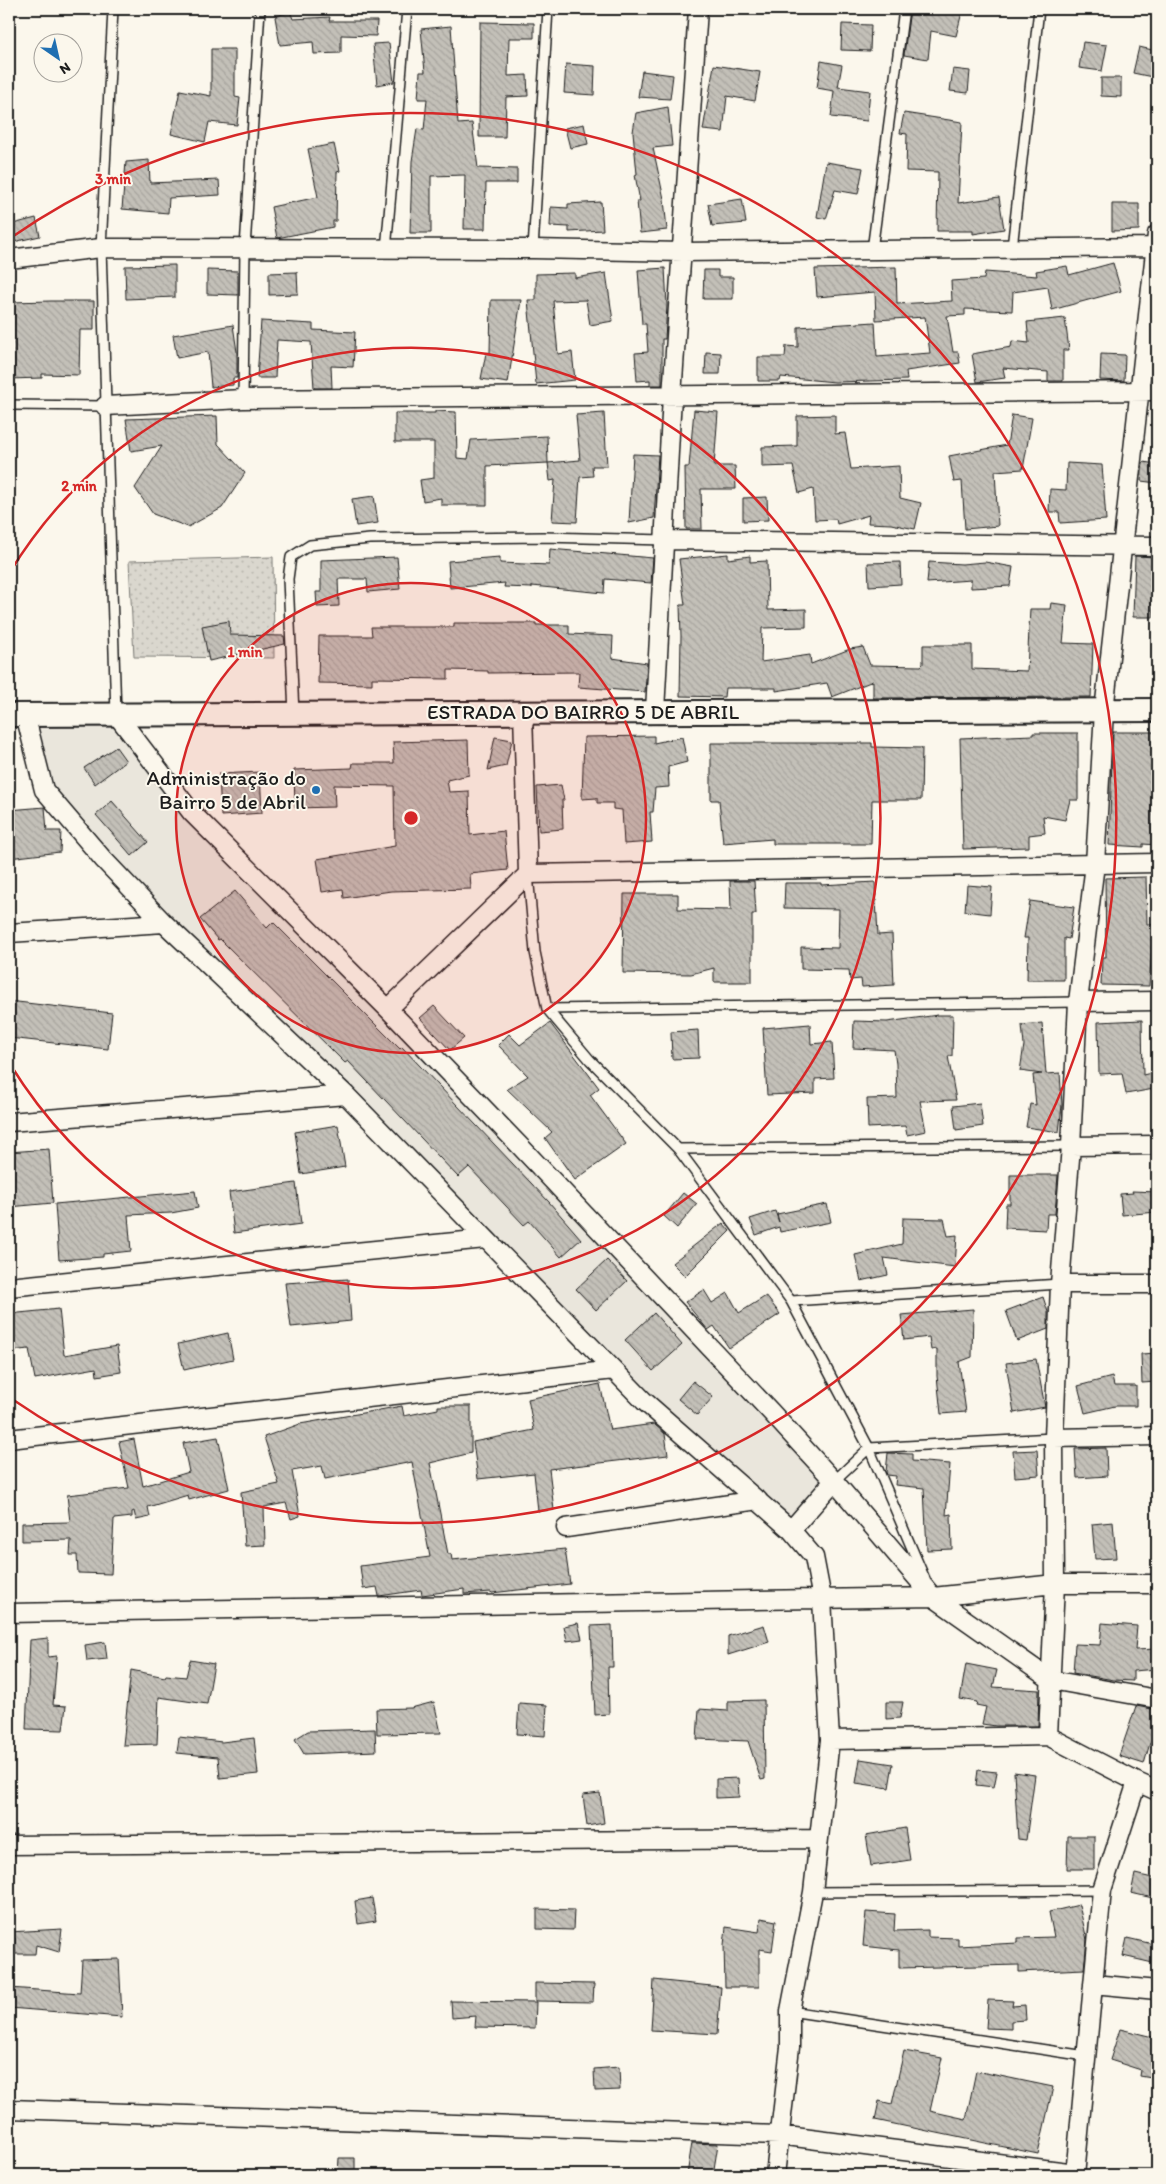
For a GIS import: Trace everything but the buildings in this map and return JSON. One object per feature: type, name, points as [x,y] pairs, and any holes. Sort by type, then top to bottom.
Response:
[{"type":"street","points":[[655,711],[672,396],[698,9]]},
{"type":"street","points":[[9,259],[101,248],[533,249],[683,252],[1012,248],[1157,243],[1104,711],[1095,864],[1078,1002],[1060,1284],[1054,1438],[1055,1584],[1048,1736]]},
{"type":"street","points":[[105,406],[243,399],[1157,391]]},
{"type":"street","points":[[665,540],[1157,546]]},
{"type":"street","name":"ESTRADA DO BAIRRO 5 DE ABRIL","points":[[17,714],[1157,710]]},
{"type":"street","points":[[523,713],[528,874]]},
{"type":"street","points":[[17,714],[44,790],[102,859],[164,923],[346,1095],[644,1401],[791,1530],[814,1557],[822,1599],[830,1740],[813,1892],[790,2011],[790,2047],[775,2175]]},
{"type":"street","points":[[116,714],[192,813],[388,1009],[526,1152],[834,1481],[932,1597],[1051,1680],[1157,1699]]},
{"type":"street","points":[[388,1009],[528,874],[1157,863]]},
{"type":"street","points":[[9,933],[164,923]]},
{"type":"street","points":[[1078,1002],[1157,1001]]},
{"type":"street","points":[[9,1122],[346,1095]]},
{"type":"street","points":[[1070,1146],[1157,1145]]},
{"type":"street","points":[[9,1287],[485,1239]]},
{"type":"street","points":[[1060,1284],[1157,1284]]},
{"type":"street","points":[[9,1439],[614,1370]]},
{"type":"street","points":[[1054,1438],[1157,1436]]},
{"type":"street","points":[[791,1530],[834,1481]]},
{"type":"street","points":[[566,1528],[758,1500]]},
{"type":"street","points":[[9,1613],[932,1597],[1055,1584],[1157,1584]]},
{"type":"street","points":[[830,1740],[1048,1736],[1157,1791]]},
{"type":"street","points":[[9,2109],[779,2135],[1076,2174],[1102,1890],[1137,1782]]},
{"type":"street","points":[[9,1845],[818,1839]]},
{"type":"street","points":[[1093,1984],[1157,1990]]},
{"type":"lane","points":[[113,9],[101,248],[116,714]]},
{"type":"lane","points":[[243,399],[245,248],[260,9]]},
{"type":"lane","points":[[386,250],[407,9]]},
{"type":"lane","points":[[533,249],[548,9]]},
{"type":"lane","points":[[872,250],[904,9]]},
{"type":"lane","points":[[1012,248],[1038,9]]},
{"type":"lane","points":[[9,405],[105,406]]},
{"type":"lane","points":[[294,714],[288,579],[291,557],[310,545],[370,538],[542,537],[665,540]]},
{"type":"lane","points":[[528,874],[535,952],[547,1008],[590,1060],[678,1148],[791,1301],[869,1448],[932,1597]]},
{"type":"lane","points":[[547,1008],[1078,1002]]},
{"type":"lane","points":[[678,1148],[1070,1146]]},
{"type":"lane","points":[[791,1301],[1060,1284]]},
{"type":"lane","points":[[834,1481],[869,1448],[1054,1438]]},
{"type":"lane","points":[[813,1892],[1102,1890]]},
{"type":"lane","points":[[790,2011],[1086,2056]]},
{"type":"shaded area","points":[[273,557],[274,658],[134,657],[129,561]]},
{"type":"shaded area","points":[[25,714],[116,714],[192,813],[834,1481],[791,1530],[647,1404],[44,790]]},
{"type":"place","name":"Administração do Bairro 5 de Abril","points":[[316,790]]}]
